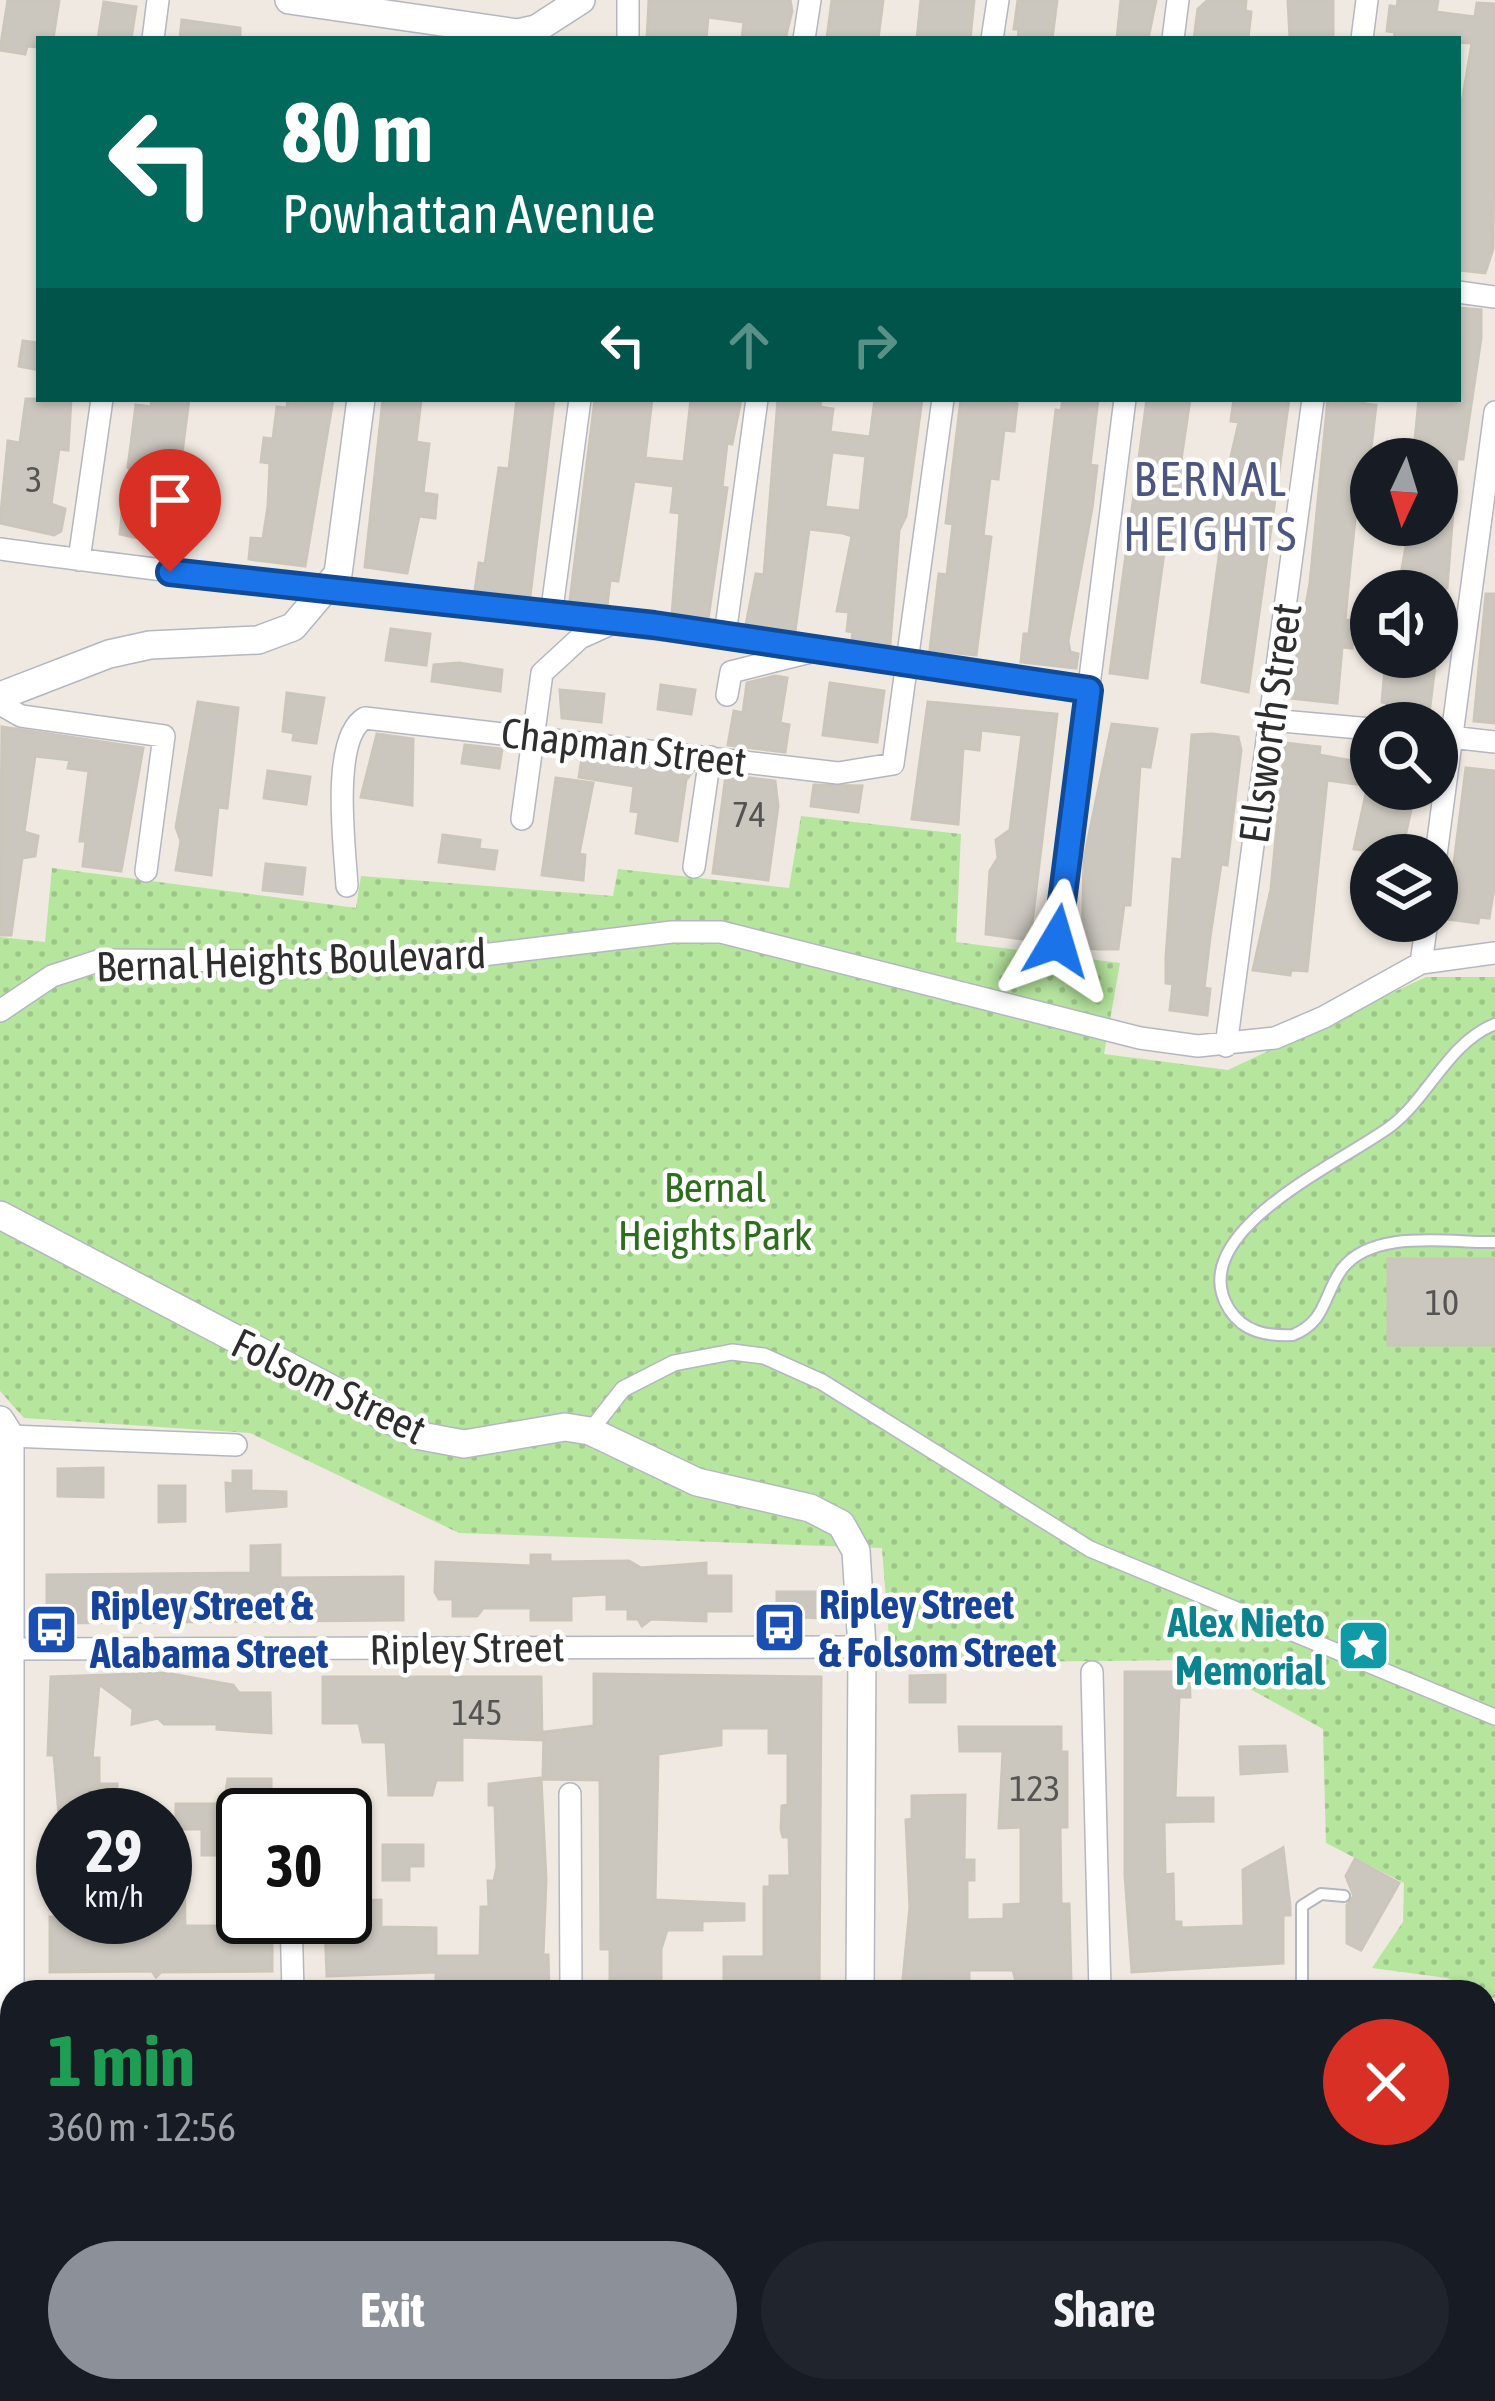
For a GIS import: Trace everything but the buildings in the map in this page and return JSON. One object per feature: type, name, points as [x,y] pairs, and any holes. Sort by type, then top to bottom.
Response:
[{"type":"street","points":[[153,36],[158,0]]},
{"type":"street","points":[[289,0],[527,32],[581,0]]},
{"type":"street","points":[[628,0],[628,36]]},
{"type":"street","points":[[804,36],[809,0]]},
{"type":"street","points":[[992,36],[998,0]]},
{"type":"street","points":[[1173,36],[1178,0]]},
{"type":"street","points":[[1362,36],[1367,0]]},
{"type":"street","points":[[1461,292],[1495,297]]},
{"type":"street","points":[[79,560],[102,402]]},
{"type":"street","points":[[146,871],[164,736],[21,716],[0,700],[109,654],[150,645],[278,636],[338,574],[361,402]]},
{"type":"street","points":[[551,616],[580,402]]},
{"type":"street","points":[[725,635],[757,402]]},
{"type":"street","points":[[907,659],[943,402]]},
{"type":"street","points":[[1057,941],[1125,402]]},
{"type":"street","name":"Ellsworth Street","points":[[1226,1046],[1313,402]]},
{"type":"street","points":[[1449,702],[1495,412]]},
{"type":"street","points":[[0,549],[619,621],[907,659],[1089,690]]},
{"type":"street","points":[[522,819],[535,700],[548,663],[580,638],[619,621]]},
{"type":"street","points":[[727,694],[731,672],[826,648]]},
{"type":"street","name":"Chapman Street","points":[[347,886],[341,799],[356,723],[378,718],[838,772],[892,764],[907,659]]},
{"type":"street","points":[[1270,720],[1350,727]]},
{"type":"street","points":[[1458,738],[1495,742]]},
{"type":"street","points":[[694,866],[710,757]]},
{"type":"street","name":"Bernal Heights Boulevard","points":[[0,1011],[52,976],[101,961],[424,962],[696,931],[771,941],[1140,1038],[1226,1046],[1301,1029],[1421,963],[1495,953]]},
{"type":"street","points":[[1421,963],[1424,942]]},
{"type":"street","name":"Folsom Street","points":[[0,1215],[421,1436],[464,1444],[566,1426],[590,1431],[697,1482],[810,1508],[841,1524],[856,1551],[862,1647],[860,1980]]},
{"type":"street","points":[[590,1431],[623,1389],[674,1363],[733,1352],[764,1356],[821,1382],[1090,1549],[1495,1717]]},
{"type":"street","points":[[10,1980],[5,1868],[5,1428],[236,1445]]},
{"type":"street","name":"Ripley Street","points":[[5,1649],[862,1647]]},
{"type":"street","points":[[1092,1672],[1100,1980]]},
{"type":"street","points":[[570,1794],[571,1980]]},
{"type":"street","points":[[292,1944],[293,1980]]},
{"type":"lane","points":[[1495,1024],[1468,1040],[1393,1125],[1294,1186],[1250,1225],[1224,1259],[1222,1296],[1246,1327],[1294,1335],[1319,1318],[1342,1269],[1378,1244],[1495,1242]]},
{"type":"lane","points":[[1302,1980],[1302,1906],[1321,1894],[1344,1896]]},
{"type":"green space","name":"Bernal Heights Park","points":[[801,816],[961,834],[956,942],[1120,963],[1104,1054],[1228,1070],[1426,977],[1495,977],[1495,1980],[1452,1980],[1372,1968],[1403,1922],[1404,1883],[1326,1843],[1323,1729],[1197,1660],[891,1663],[882,1548],[459,1533],[250,1433],[24,1418],[0,1391],[0,937],[45,942],[52,868],[356,908],[361,876],[613,896],[618,869],[789,888]]},
{"type":"place","name":"Ripley Street & Folsom Street","points":[[780,1628]]},
{"type":"place","name":"Ripley Street & Alabama Street","points":[[51,1629]]},
{"type":"place","name":"Alex Nieto Memorial","points":[[1364,1646]]},
{"type":"district","name":"BERNAL HEIGHTS","points":[[1211,506]]},
{"type":"route","points":[[170,572],[654,625],[907,659],[1089,690],[1057,941]]}]
